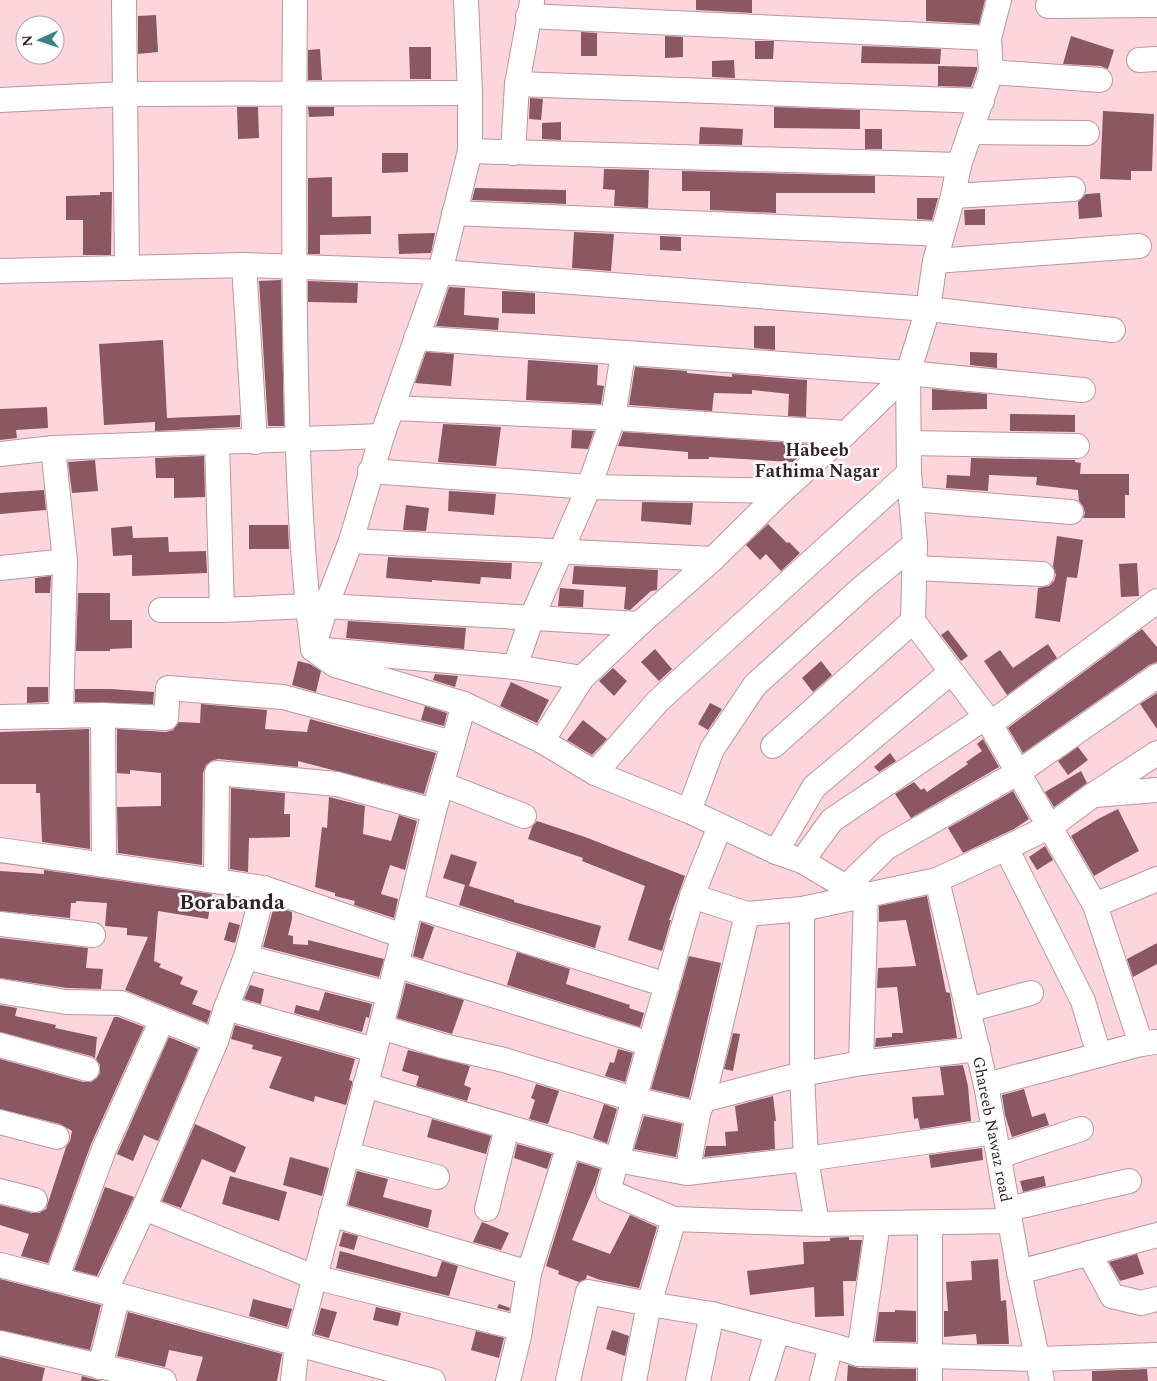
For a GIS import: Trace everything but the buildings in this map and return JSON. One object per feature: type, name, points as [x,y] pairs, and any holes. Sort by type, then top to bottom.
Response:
[{"type":"street","points":[[124,0],[127,268]]},
{"type":"street","points":[[295,0],[294,266],[298,440],[317,606],[313,649]]},
{"type":"street","points":[[317,606],[350,541],[370,471],[440,272],[470,151],[470,93],[466,0]]},
{"type":"street","points":[[986,1085],[1149,1043],[1095,905],[1051,826],[988,720],[913,621],[915,544],[909,473],[908,373],[928,309],[935,261],[953,196],[959,165],[991,72],[989,38],[998,0]]},
{"type":"street","points":[[1048,6],[1157,5]]},
{"type":"street","points":[[513,153],[517,84],[530,8],[989,38]]},
{"type":"street","points":[[991,72],[1100,80]]},
{"type":"street","points":[[517,84],[982,102]]},
{"type":"street","points":[[0,100],[126,94],[470,93]]},
{"type":"street","points":[[970,132],[1087,133]]},
{"type":"street","points":[[470,151],[959,165]]},
{"type":"street","points":[[953,196],[1073,189]]},
{"type":"street","points":[[454,213],[942,234]]},
{"type":"street","points":[[935,261],[1139,246]]},
{"type":"street","points":[[244,265],[255,442]]},
{"type":"street","points":[[0,271],[244,265],[440,272],[928,309],[1113,330]]},
{"type":"street","points":[[416,338],[908,373],[1083,390]]},
{"type":"street","points":[[515,667],[532,617],[589,487],[613,418],[623,353]]},
{"type":"street","points":[[542,741],[582,678],[639,624],[713,559],[782,491],[908,373]]},
{"type":"street","points":[[392,408],[613,418],[846,433]]},
{"type":"street","points":[[0,454],[53,448],[382,436]]},
{"type":"street","points":[[216,442],[222,610]]},
{"type":"street","points":[[909,443],[1077,446]]},
{"type":"street","points":[[53,448],[65,561],[62,716]]},
{"type":"street","points":[[370,471],[589,487],[782,491]]},
{"type":"street","points":[[595,773],[658,701],[909,473]]},
{"type":"street","points":[[911,499],[1071,512]]},
{"type":"street","points":[[350,541],[713,559]]},
{"type":"street","points":[[689,811],[712,749],[755,685],[862,587],[915,544]]},
{"type":"street","points":[[0,568],[65,561]]},
{"type":"street","points":[[915,568],[1042,574]]},
{"type":"street","points":[[802,861],[832,820],[988,720],[1157,601]]},
{"type":"street","points":[[161,610],[222,610],[317,606],[639,624]]},
{"type":"street","points":[[772,746],[913,621]]},
{"type":"street","points":[[313,649],[515,667],[582,678]]},
{"type":"street","points":[[313,649],[335,665],[464,704],[542,741],[595,773],[689,811],[776,852],[802,861],[856,893]]},
{"type":"street","points":[[776,852],[814,787],[951,672]]},
{"type":"street","points":[[861,1063],[856,893],[887,847],[1019,772],[1157,676]]},
{"type":"street","points":[[0,717],[103,715],[166,718],[168,688],[283,697],[453,743]]},
{"type":"street","points":[[293,1381],[297,1344],[381,1026],[434,812],[464,704]]},
{"type":"street","points":[[103,715],[104,865]]},
{"type":"street","points":[[692,896],[747,914],[802,909],[856,893],[937,880],[1051,826],[1157,753]]},
{"type":"street","points":[[216,881],[217,773],[337,784],[434,812]]},
{"type":"street","points":[[442,784],[524,816]]},
{"type":"street","points":[[1093,796],[1157,790]]},
{"type":"street","points":[[720,826],[692,896],[608,1191],[674,1219],[878,1224],[930,1223],[1009,1215],[1129,1181]]},
{"type":"street","points":[[1006,848],[1084,1001],[1099,1055]]},
{"type":"street","points":[[0,850],[264,888],[403,936]]},
{"type":"street","points":[[1095,905],[1157,879]]},
{"type":"street","name":"Ghareeb Nawaz road","points":[[937,880],[986,1085],[1019,1272],[1040,1370]]},
{"type":"street","points":[[85,1370],[144,1208],[216,1041],[226,1008],[246,957],[264,888]]},
{"type":"street","points":[[411,906],[667,985]]},
{"type":"street","points":[[802,909],[802,1074],[806,1159],[818,1224]]},
{"type":"street","points":[[687,1173],[747,914]]},
{"type":"street","points":[[0,924],[93,935]]},
{"type":"street","points":[[246,957],[388,994]]},
{"type":"street","points":[[396,965],[650,1044]]},
{"type":"street","points":[[0,992],[66,1002],[121,1003],[216,1041]]},
{"type":"street","points":[[968,1010],[1031,994]]},
{"type":"street","points":[[226,1008],[374,1050]]},
{"type":"street","points":[[56,1280],[104,1149],[162,1020]]},
{"type":"street","points":[[381,1026],[443,1046],[504,1060],[634,1099],[701,1107],[802,1074],[861,1063],[978,1049]]},
{"type":"street","points":[[0,1045],[87,1070]]},
{"type":"street","points":[[365,1085],[569,1144],[617,1160],[687,1173],[806,1159],[994,1132]]},
{"type":"street","points":[[0,1122],[57,1137]]},
{"type":"street","points":[[487,1209],[507,1127]]},
{"type":"street","points":[[999,1156],[1081,1129]]},
{"type":"street","points":[[508,1381],[520,1328],[529,1273],[569,1144]]},
{"type":"street","points":[[348,1154],[437,1177]]},
{"type":"street","points":[[0,1191],[36,1200]]},
{"type":"street","points":[[144,1208],[314,1277],[520,1328]]},
{"type":"street","points":[[331,1214],[529,1273]]},
{"type":"street","points":[[634,1381],[649,1304],[674,1219]]},
{"type":"street","points":[[930,1223],[930,1381]]},
{"type":"street","points":[[859,1354],[878,1224]]},
{"type":"street","points":[[1019,1272],[1157,1235]]},
{"type":"street","points":[[1089,1253],[1112,1296],[1141,1303],[1157,1299]]},
{"type":"street","points":[[0,1265],[434,1381]]},
{"type":"street","points":[[568,1381],[588,1292],[712,1314],[859,1354],[931,1356],[1040,1370],[1157,1354]]},
{"type":"street","points":[[698,1381],[712,1314]]},
{"type":"street","points":[[762,1381],[777,1332]]},
{"type":"street","points":[[0,1343],[85,1370],[164,1381]]},
{"type":"street","points":[[822,1381],[831,1345]]},
{"type":"district","name":"Habeeb Fathima Nagar","points":[[817,460]]},
{"type":"district","name":"Borabanda","points":[[232,902]]}]
